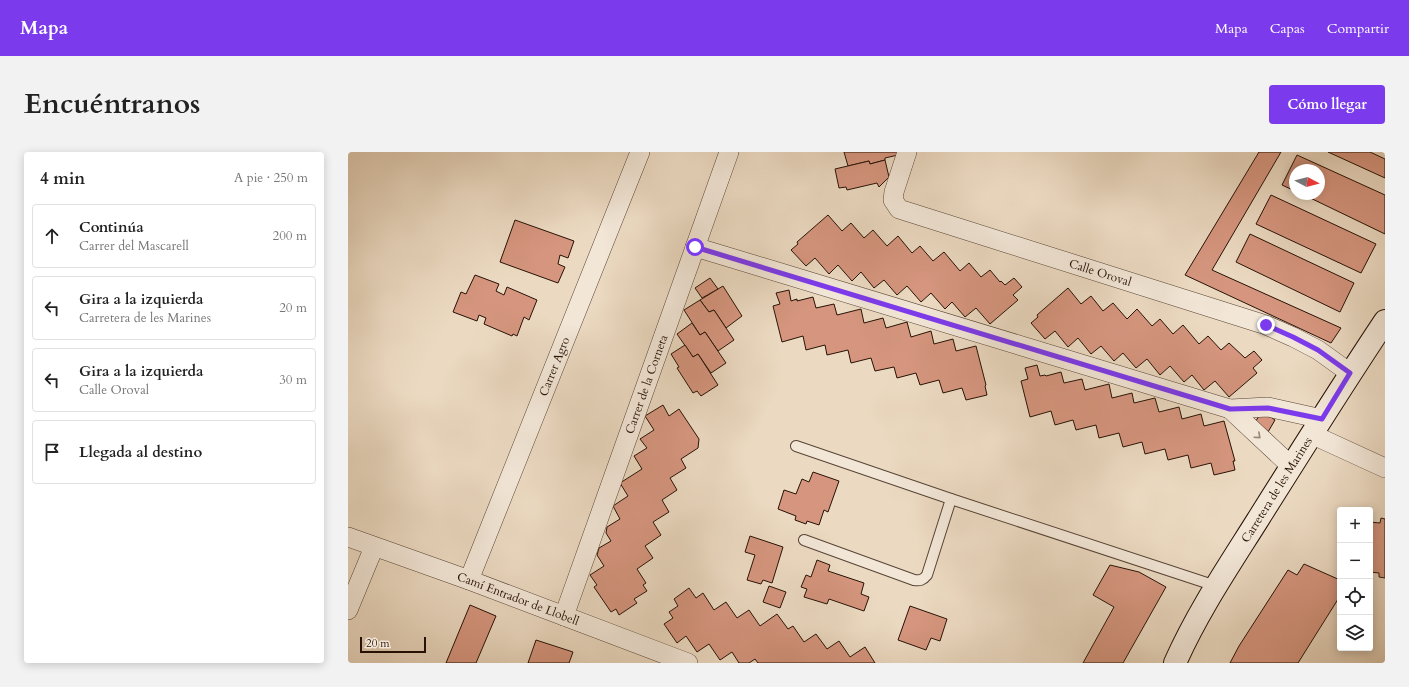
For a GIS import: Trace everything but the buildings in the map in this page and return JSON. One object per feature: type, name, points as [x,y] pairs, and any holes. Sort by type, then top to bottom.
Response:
[{"type":"main road","name":"Carretera de les Marines","points":[[1175,663],[1188,636],[1216,586],[1350,373],[1385,321]]},
{"type":"street","name":"Carrer Agro","points":[[469,580],[640,152]]},
{"type":"street","name":"Carrer de la Corneta","points":[[564,616],[729,152]]},
{"type":"street","name":"Calle Oroval","points":[[907,152],[894,192],[893,200],[899,209],[1266,325],[1318,350],[1350,373]]},
{"type":"street","points":[[695,247],[1230,409],[1268,408],[1316,427],[1385,468]]},
{"type":"street","points":[[1230,409],[1291,466]]},
{"type":"street","name":"Camí Entrador de Llobell","points":[[348,537],[564,616],[669,660],[688,663]]},
{"type":"street","points":[[348,610],[374,547]]},
{"type":"lane","points":[[796,446],[951,500],[1216,586]]},
{"type":"lane","points":[[804,540],[919,581],[926,575],[951,500]]},
{"type":"route","points":[[695,247],[1230,409],[1268,408],[1322,419],[1350,373],[1318,350],[1266,325]]}]
